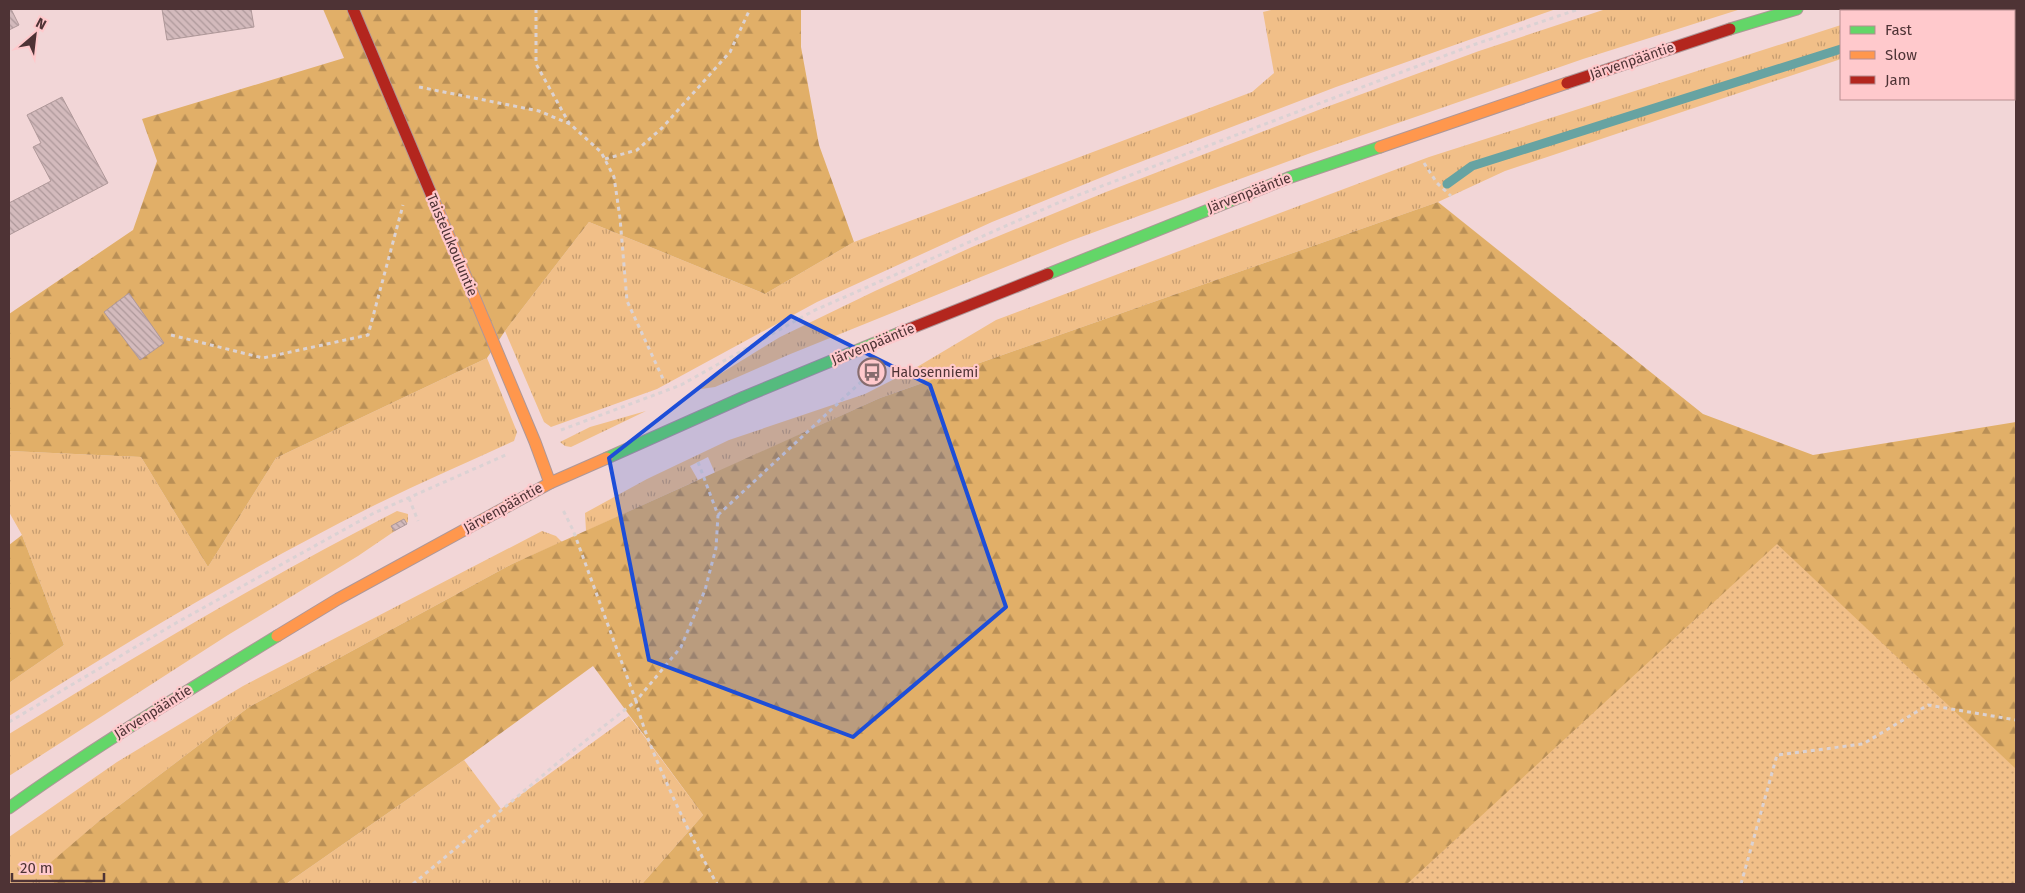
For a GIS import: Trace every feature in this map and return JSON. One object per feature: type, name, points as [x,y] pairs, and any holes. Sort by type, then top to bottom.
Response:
[{"type":"main road","name":"Taistelukouluntie","points":[[353,9],[361,33],[535,442],[550,483]]},
{"type":"main road","name":"Järvenpääntie","points":[[9,808],[55,775],[159,708],[313,615],[550,483],[744,397],[930,320],[1288,178],[1679,45],[1797,9]]},
{"type":"path","points":[[536,9],[536,64],[570,124]]},
{"type":"path","points":[[605,159],[636,150],[662,128],[730,52],[750,9]]},
{"type":"path","points":[[9,722],[176,623],[374,513],[562,430],[681,385],[813,311],[1060,202],[1464,49],[1578,9]]},
{"type":"path","points":[[419,86],[539,110],[570,124],[601,152],[614,177],[620,218],[627,301],[664,381]]},
{"type":"path","points":[[1410,136],[1437,183],[1451,196]]},
{"type":"path","points":[[171,335],[263,358],[368,335],[405,196]]},
{"type":"path","points":[[718,515],[865,378]]},
{"type":"path","points":[[413,884],[561,760],[636,701],[681,647],[705,590],[716,548],[718,515],[698,462]]},
{"type":"path","points":[[550,483],[572,530],[636,701],[641,722],[692,840],[717,884]]},
{"type":"path","points":[[409,498],[418,521]]},
{"type":"path","points":[[1741,884],[1777,756],[1863,744],[1928,705],[2016,720]]},
{"type":"highlighted area","points":[[791,316],[930,385],[1006,607],[853,737],[649,660],[609,458]]},
{"type":"green space","points":[[323,9],[801,9],[801,47],[819,145],[854,242],[765,294],[589,222],[505,331],[487,358],[276,458],[208,567],[141,457],[9,451],[9,314],[133,230],[157,161],[142,119],[344,58]]},
{"type":"green space","points":[[1275,9],[1556,9],[1336,87],[1122,169],[992,222],[817,302],[657,389],[551,427],[544,422],[505,331],[589,222],[765,294],[854,242],[1252,92],[1274,73],[1263,12]]},
{"type":"green space","points":[[1606,9],[1741,9],[1583,59],[1308,154],[1070,241],[788,355],[715,387],[694,390],[780,337],[972,247],[1106,192],[1321,109],[1479,51]]},
{"type":"green space","points":[[1892,9],[1994,9],[1990,10],[1888,10]]},
{"type":"green space","points":[[1840,25],[1840,59],[1505,171],[1438,202],[880,398],[715,473],[708,457],[690,466],[698,480],[586,531],[585,513],[647,479],[729,440],[865,394],[912,370],[996,320],[1429,157]]},
{"type":"green space","points":[[1438,202],[1703,414],[1813,455],[2016,422],[2016,884],[642,884],[703,815],[593,666],[464,760],[286,884],[55,884],[43,869],[99,821],[249,707],[512,564],[880,398]]},
{"type":"green space","points":[[487,358],[517,432],[514,441],[377,504],[283,553],[145,633],[9,716],[9,683],[64,645],[22,535],[9,512],[9,451],[141,457],[208,567],[276,458]]},
{"type":"green space","points":[[646,411],[571,447],[565,446],[560,442],[590,427]]},
{"type":"green space","points":[[397,511],[408,514],[408,522],[358,556],[228,635],[9,776],[9,734],[201,619]]},
{"type":"green space","points":[[542,531],[556,536],[562,542],[512,564],[249,707],[99,821],[44,869],[55,884],[9,884],[9,837],[117,762],[243,686]]},
{"type":"green space","points":[[22,535],[64,645],[9,683],[9,545]]},
{"type":"green space","points":[[1777,544],[2016,769],[2016,884],[1407,884]]},
{"type":"green space","points":[[629,716],[703,815],[642,884],[286,884],[464,760],[501,809]]},
{"type":"building","points":[[9,9],[11,9],[19,25],[9,30]]},
{"type":"building","points":[[162,9],[251,9],[254,27],[167,40]]},
{"type":"building","points":[[62,97],[108,183],[9,235],[9,203],[51,181],[33,147],[41,143],[27,115]]},
{"type":"building","points":[[129,293],[164,343],[140,360],[104,312]]},
{"type":"building","points":[[404,519],[407,524],[394,531],[391,526]]},
{"type":"waterway","points":[[1963,10],[1967,9]]},
{"type":"waterway","points":[[1447,184],[1472,166],[1840,49]]},
{"type":"traffic: fast","points":[[1730,29],[1797,9]]},
{"type":"traffic: fast","points":[[1048,274],[1288,178],[1380,147]]},
{"type":"traffic: fast","points":[[607,458],[744,397],[899,333]]},
{"type":"traffic: fast","points":[[9,808],[108,741],[277,636]]},
{"type":"traffic: slow","points":[[1380,147],[1567,83]]},
{"type":"traffic: slow","points":[[432,196],[535,442],[550,483]]},
{"type":"traffic: slow","points":[[277,636],[338,599],[550,483],[607,458]]},
{"type":"traffic: jam","points":[[353,9],[432,196]]},
{"type":"traffic: jam","points":[[1567,83],[1730,29]]},
{"type":"traffic: jam","points":[[899,333],[1048,274]]},
{"type":"place","name":"Halosenniemi","points":[[872,372]]}]
